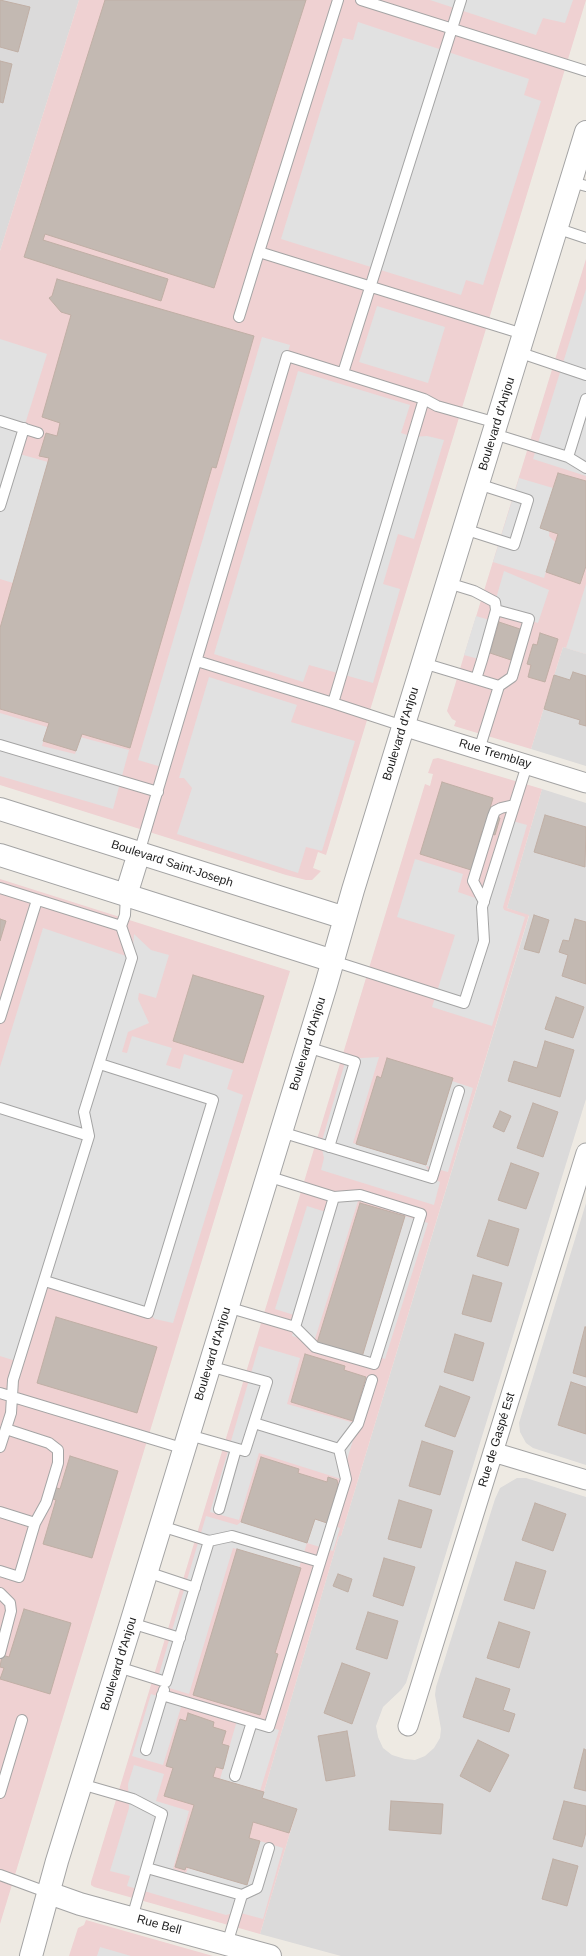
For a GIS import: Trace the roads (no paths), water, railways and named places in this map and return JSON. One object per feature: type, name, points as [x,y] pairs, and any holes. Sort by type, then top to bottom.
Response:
[{"type":"street","name":"Boulevard d'Anjou","points":[[31,1956],[57,1861],[187,1442],[403,726],[556,228],[578,184],[586,132]]},
{"type":"street","name":"Rue Tremblay","points":[[403,726],[586,783]]},
{"type":"street","name":"Boulevard Saint-Joseph","points":[[0,809],[345,918]]},
{"type":"street","points":[[126,895],[139,853]]},
{"type":"street","points":[[0,855],[333,961]]},
{"type":"street","name":"Rue de Gaspé Est","points":[[408,1726],[586,1154]]},
{"type":"street","points":[[494,1452],[586,1480]]},
{"type":"street","name":"Rue Bell","points":[[49,1893],[257,1954]]},
{"type":"lane","points":[[238,317],[338,0]]},
{"type":"lane","points":[[361,0],[586,71]]},
{"type":"lane","points":[[343,373],[461,0]]},
{"type":"lane","points":[[556,228],[586,238]]},
{"type":"lane","points":[[259,252],[371,287],[521,343],[586,375]]},
{"type":"lane","points":[[139,853],[287,356],[424,399],[437,406],[568,457],[586,468]]},
{"type":"lane","points":[[333,703],[424,399]]},
{"type":"lane","points":[[568,457],[586,399]]},
{"type":"lane","points":[[0,421],[38,433]]},
{"type":"lane","points":[[0,506],[24,428]]},
{"type":"lane","points":[[464,529],[514,545],[528,500],[478,484]]},
{"type":"lane","points":[[448,582],[480,593],[495,602],[496,610],[490,642],[476,679]]},
{"type":"lane","points":[[479,750],[499,686],[512,677],[517,650],[529,619],[496,610]]},
{"type":"lane","points":[[197,661],[403,726]]},
{"type":"lane","points":[[423,663],[499,686]]},
{"type":"lane","points":[[0,745],[158,792]]},
{"type":"lane","points":[[333,961],[464,1003],[484,941],[482,907],[527,765]]},
{"type":"lane","points":[[484,902],[473,881],[493,816],[495,811],[514,805]]},
{"type":"lane","points":[[0,888],[121,926]]},
{"type":"lane","points":[[0,1447],[10,1413],[13,1380],[89,1136],[84,1112],[132,958],[121,926],[125,915],[126,895]]},
{"type":"lane","points":[[0,1018],[36,900]]},
{"type":"lane","points":[[307,1047],[355,1062],[329,1147]]},
{"type":"lane","points":[[45,1281],[148,1312],[213,1100],[100,1064]]},
{"type":"lane","points":[[281,1132],[432,1178],[459,1091]]},
{"type":"lane","points":[[0,1108],[89,1136]]},
{"type":"lane","points":[[227,1307],[295,1327],[315,1347],[374,1364],[421,1214],[360,1195],[334,1197],[268,1176]]},
{"type":"lane","points":[[295,1327],[334,1197]]},
{"type":"lane","points":[[0,1393],[187,1442],[236,1449],[245,1452],[267,1382],[209,1366]]},
{"type":"lane","points":[[162,1695],[269,1727],[346,1479],[340,1449],[358,1424],[372,1380]]},
{"type":"lane","points":[[254,1423],[340,1449]]},
{"type":"lane","points":[[0,1571],[19,1577],[34,1523],[46,1503],[58,1463],[58,1450],[49,1443],[6,1429]]},
{"type":"lane","points":[[219,1509],[236,1449]]},
{"type":"lane","points":[[0,1512],[34,1523]]},
{"type":"lane","points":[[161,1526],[209,1541],[232,1536],[320,1562]]},
{"type":"lane","points":[[146,1750],[209,1541]]},
{"type":"lane","points":[[147,1572],[195,1588]]},
{"type":"lane","points":[[0,1593],[10,1603],[11,1611],[0,1653]]},
{"type":"lane","points":[[131,1623],[180,1638]]},
{"type":"lane","points":[[118,1667],[166,1682]]},
{"type":"lane","points":[[0,1793],[22,1720]]},
{"type":"lane","points":[[235,1776],[252,1722]]},
{"type":"lane","points":[[81,1784],[133,1799],[162,1814],[132,1918]]},
{"type":"lane","points":[[147,1868],[242,1895],[257,1888],[269,1848]]},
{"type":"lane","points":[[0,1875],[49,1893]]},
{"type":"lane","points":[[227,1944],[242,1895]]}]
